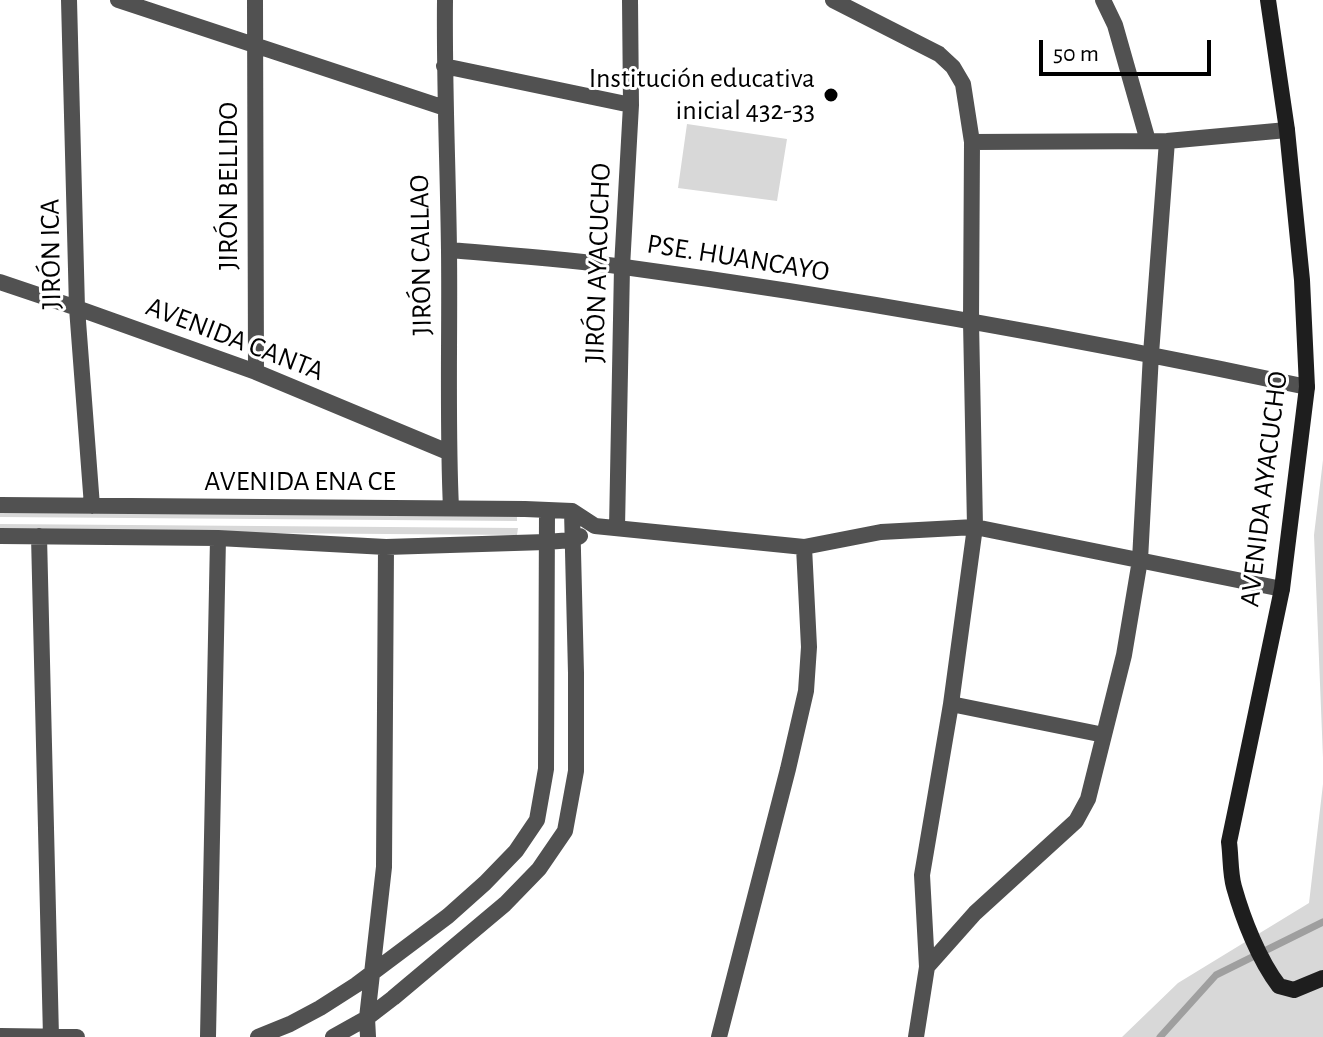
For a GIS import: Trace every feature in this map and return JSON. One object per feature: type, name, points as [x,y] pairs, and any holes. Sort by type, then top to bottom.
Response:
[{"type":"street","name":"JIRÓN ICA","points":[[69,0],[77,308],[92,506]]},
{"type":"street","points":[[118,0],[445,108]]},
{"type":"street","name":"JIRÓN BELLIDO","points":[[255,0],[256,372]]},
{"type":"street","name":"JIRÓN CALLAO","points":[[445,0],[451,508]]},
{"type":"street","name":"JIRÓN AYACUCHO","points":[[617,528],[622,267],[631,105],[630,0]]},
{"type":"street","points":[[833,0],[939,54],[953,67],[963,84],[972,142],[975,527],[951,704],[922,875],[927,967],[916,1037]]},
{"type":"street","points":[[1103,0],[1115,25],[1148,141]]},
{"type":"street","name":"AVENIDA AYACUCHO","points":[[1268,0],[1287,130],[1302,280],[1307,387],[1282,589],[1229,842],[1233,884],[1247,925],[1270,975],[1279,986],[1294,990],[1323,978]]},
{"type":"street","points":[[444,66],[631,105]]},
{"type":"street","points":[[972,142],[1167,141],[1287,130]]},
{"type":"street","points":[[927,967],[975,913],[1076,821],[1088,799],[1124,655],[1140,560],[1167,141]]},
{"type":"street","name":"PSE. HUANCAYO","points":[[449,250],[622,267],[971,321],[1307,387]]},
{"type":"street","name":"AVENIDA CANTA","points":[[0,282],[256,372],[448,452]]},
{"type":"street","name":"AVENIDA ENA CE","points":[[0,505],[572,511]]},
{"type":"street","points":[[258,1037],[320,1008],[448,916],[516,851],[537,820],[546,769],[547,511]]},
{"type":"street","points":[[572,511],[595,526],[804,547],[881,532],[975,527],[1282,589]]},
{"type":"street","points":[[333,1037],[367,1018],[505,904],[539,869],[565,831],[576,771],[572,511]]},
{"type":"street","name":"AVENIDA ENA CE","points":[[0,536],[218,538],[386,547],[572,540],[595,526]]},
{"type":"street","points":[[39,536],[51,1037]]},
{"type":"street","points":[[208,1037],[218,538]]},
{"type":"street","points":[[368,1037],[367,1018],[384,867],[386,547]]},
{"type":"street","points":[[719,1037],[806,691],[809,647],[804,547]]},
{"type":"street","points":[[951,704],[1104,735]]},
{"type":"street","points":[[0,1036],[77,1037]]},
{"type":"shaded area","points":[[687,124],[787,139],[777,201],[678,188]]},
{"type":"shaded area","points":[[1323,460],[1323,758],[1314,535]]},
{"type":"shaded area","points":[[0,511],[517,514],[517,521],[0,517]]},
{"type":"shaded area","points":[[0,524],[518,528],[517,535],[0,531]]},
{"type":"shaded area","points":[[1323,784],[1323,1037],[1122,1037],[1178,983],[1309,903]]},
{"type":"waterway","points":[[1160,1037],[1216,975],[1323,922]]},
{"type":"place","name":"Institución educativa inicial 432-33","points":[[831,95]]}]
